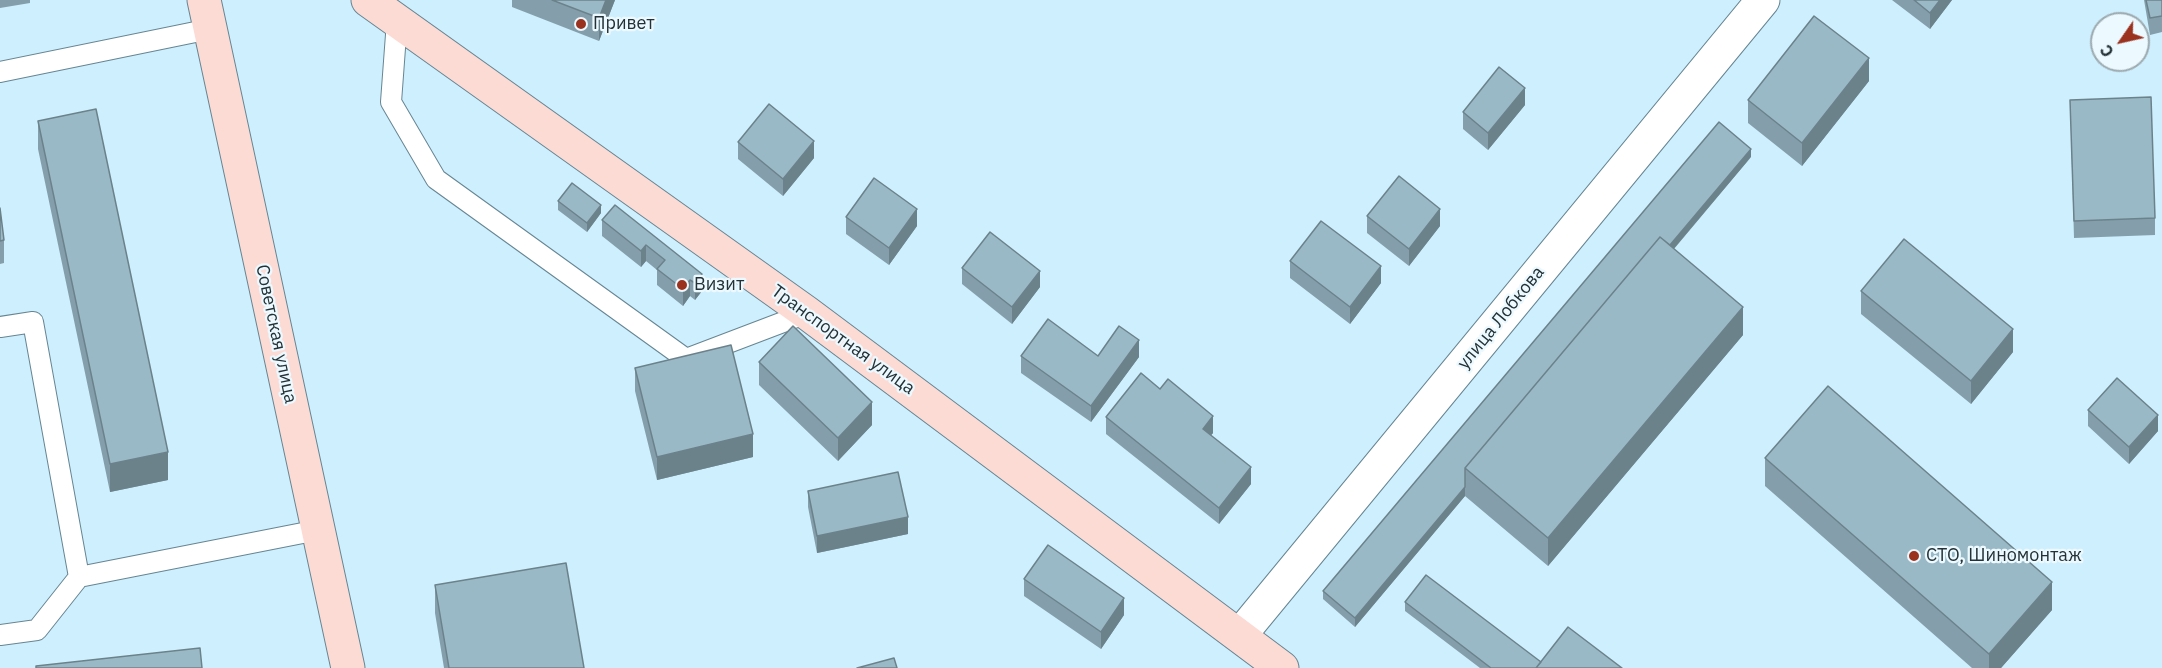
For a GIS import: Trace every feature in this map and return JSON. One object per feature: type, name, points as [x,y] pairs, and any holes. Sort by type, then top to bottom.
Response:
[{"type":"main road","name":"Транспортная улица","points":[[368,0],[807,313],[1282,668]]},
{"type":"main road","name":"Советская улица","points":[[207,14],[348,668]]},
{"type":"street","name":"улица Лобкова","points":[[1240,635],[1763,0]]},
{"type":"lane","points":[[0,72],[207,14]]},
{"type":"lane","points":[[397,21],[391,102],[436,179],[686,359],[807,313]]},
{"type":"lane","points":[[0,327],[33,322],[79,577]]},
{"type":"lane","points":[[0,635],[37,630],[79,577],[318,530]]},
{"type":"building","points":[[552,0],[606,0],[599,18]]},
{"type":"building","points":[[1914,0],[1940,0],[1930,13]]},
{"type":"building","points":[[2146,0],[2162,0],[2162,16],[2150,18]]},
{"type":"building","points":[[1814,16],[1869,58],[1802,143],[1748,100]]},
{"type":"building","points":[[1499,67],[1525,88],[1488,133],[1463,112]]},
{"type":"building","points":[[2151,97],[2155,218],[2074,221],[2070,100]]},
{"type":"building","points":[[769,104],[814,141],[783,179],[738,142]]},
{"type":"building","points":[[96,109],[168,452],[110,464],[38,121]]},
{"type":"building","points":[[1719,122],[1751,149],[1670,245],[1660,237],[1465,468],[1465,487],[1355,618],[1323,591]]},
{"type":"building","points":[[1399,176],[1440,209],[1409,249],[1367,216]]},
{"type":"building","points":[[874,178],[917,209],[889,248],[846,217]]},
{"type":"building","points":[[572,183],[601,205],[587,223],[558,201]]},
{"type":"building","points":[[615,205],[702,274],[695,283],[690,280],[683,289],[657,269],[665,260],[646,245],[641,251],[602,220]]},
{"type":"building","points":[[0,208],[4,240],[0,241]]},
{"type":"building","points":[[1321,221],[1381,266],[1350,307],[1290,261]]},
{"type":"building","points":[[990,232],[1040,271],[1012,307],[962,268]]},
{"type":"building","points":[[1660,237],[1743,307],[1548,538],[1465,468]]},
{"type":"building","points":[[1904,239],[2013,329],[1971,381],[1861,291]]},
{"type":"building","points":[[1048,319],[1098,356],[1119,326],[1139,340],[1091,406],[1021,356]]},
{"type":"building","points":[[793,326],[872,402],[838,438],[759,362]]},
{"type":"building","points":[[731,345],[753,434],[657,457],[635,368]]},
{"type":"building","points":[[1141,373],[1160,389],[1168,379],[1213,416],[1203,429],[1251,467],[1219,508],[1106,417]]},
{"type":"building","points":[[2117,378],[2158,415],[2129,447],[2088,410]]},
{"type":"building","points":[[1828,386],[2052,582],[1989,654],[1765,458]]},
{"type":"building","points":[[898,472],[908,517],[817,536],[808,491]]},
{"type":"building","points":[[1048,545],[1124,598],[1101,632],[1024,579]]},
{"type":"building","points":[[566,563],[584,668],[449,668],[435,585]]},
{"type":"building","points":[[1426,575],[1541,662],[1536,668],[1491,668],[1405,602]]},
{"type":"building","points":[[1568,627],[1622,668],[1536,668]]},
{"type":"building","points":[[200,648],[202,668],[36,668],[36,666]]},
{"type":"building","points":[[894,658],[897,668],[857,668]]},
{"type":"place","name":"Привет","points":[[581,24]]},
{"type":"place","name":"Визит","points":[[682,285]]},
{"type":"place","name":"СТО, Шиномонтаж","points":[[1914,556]]}]
